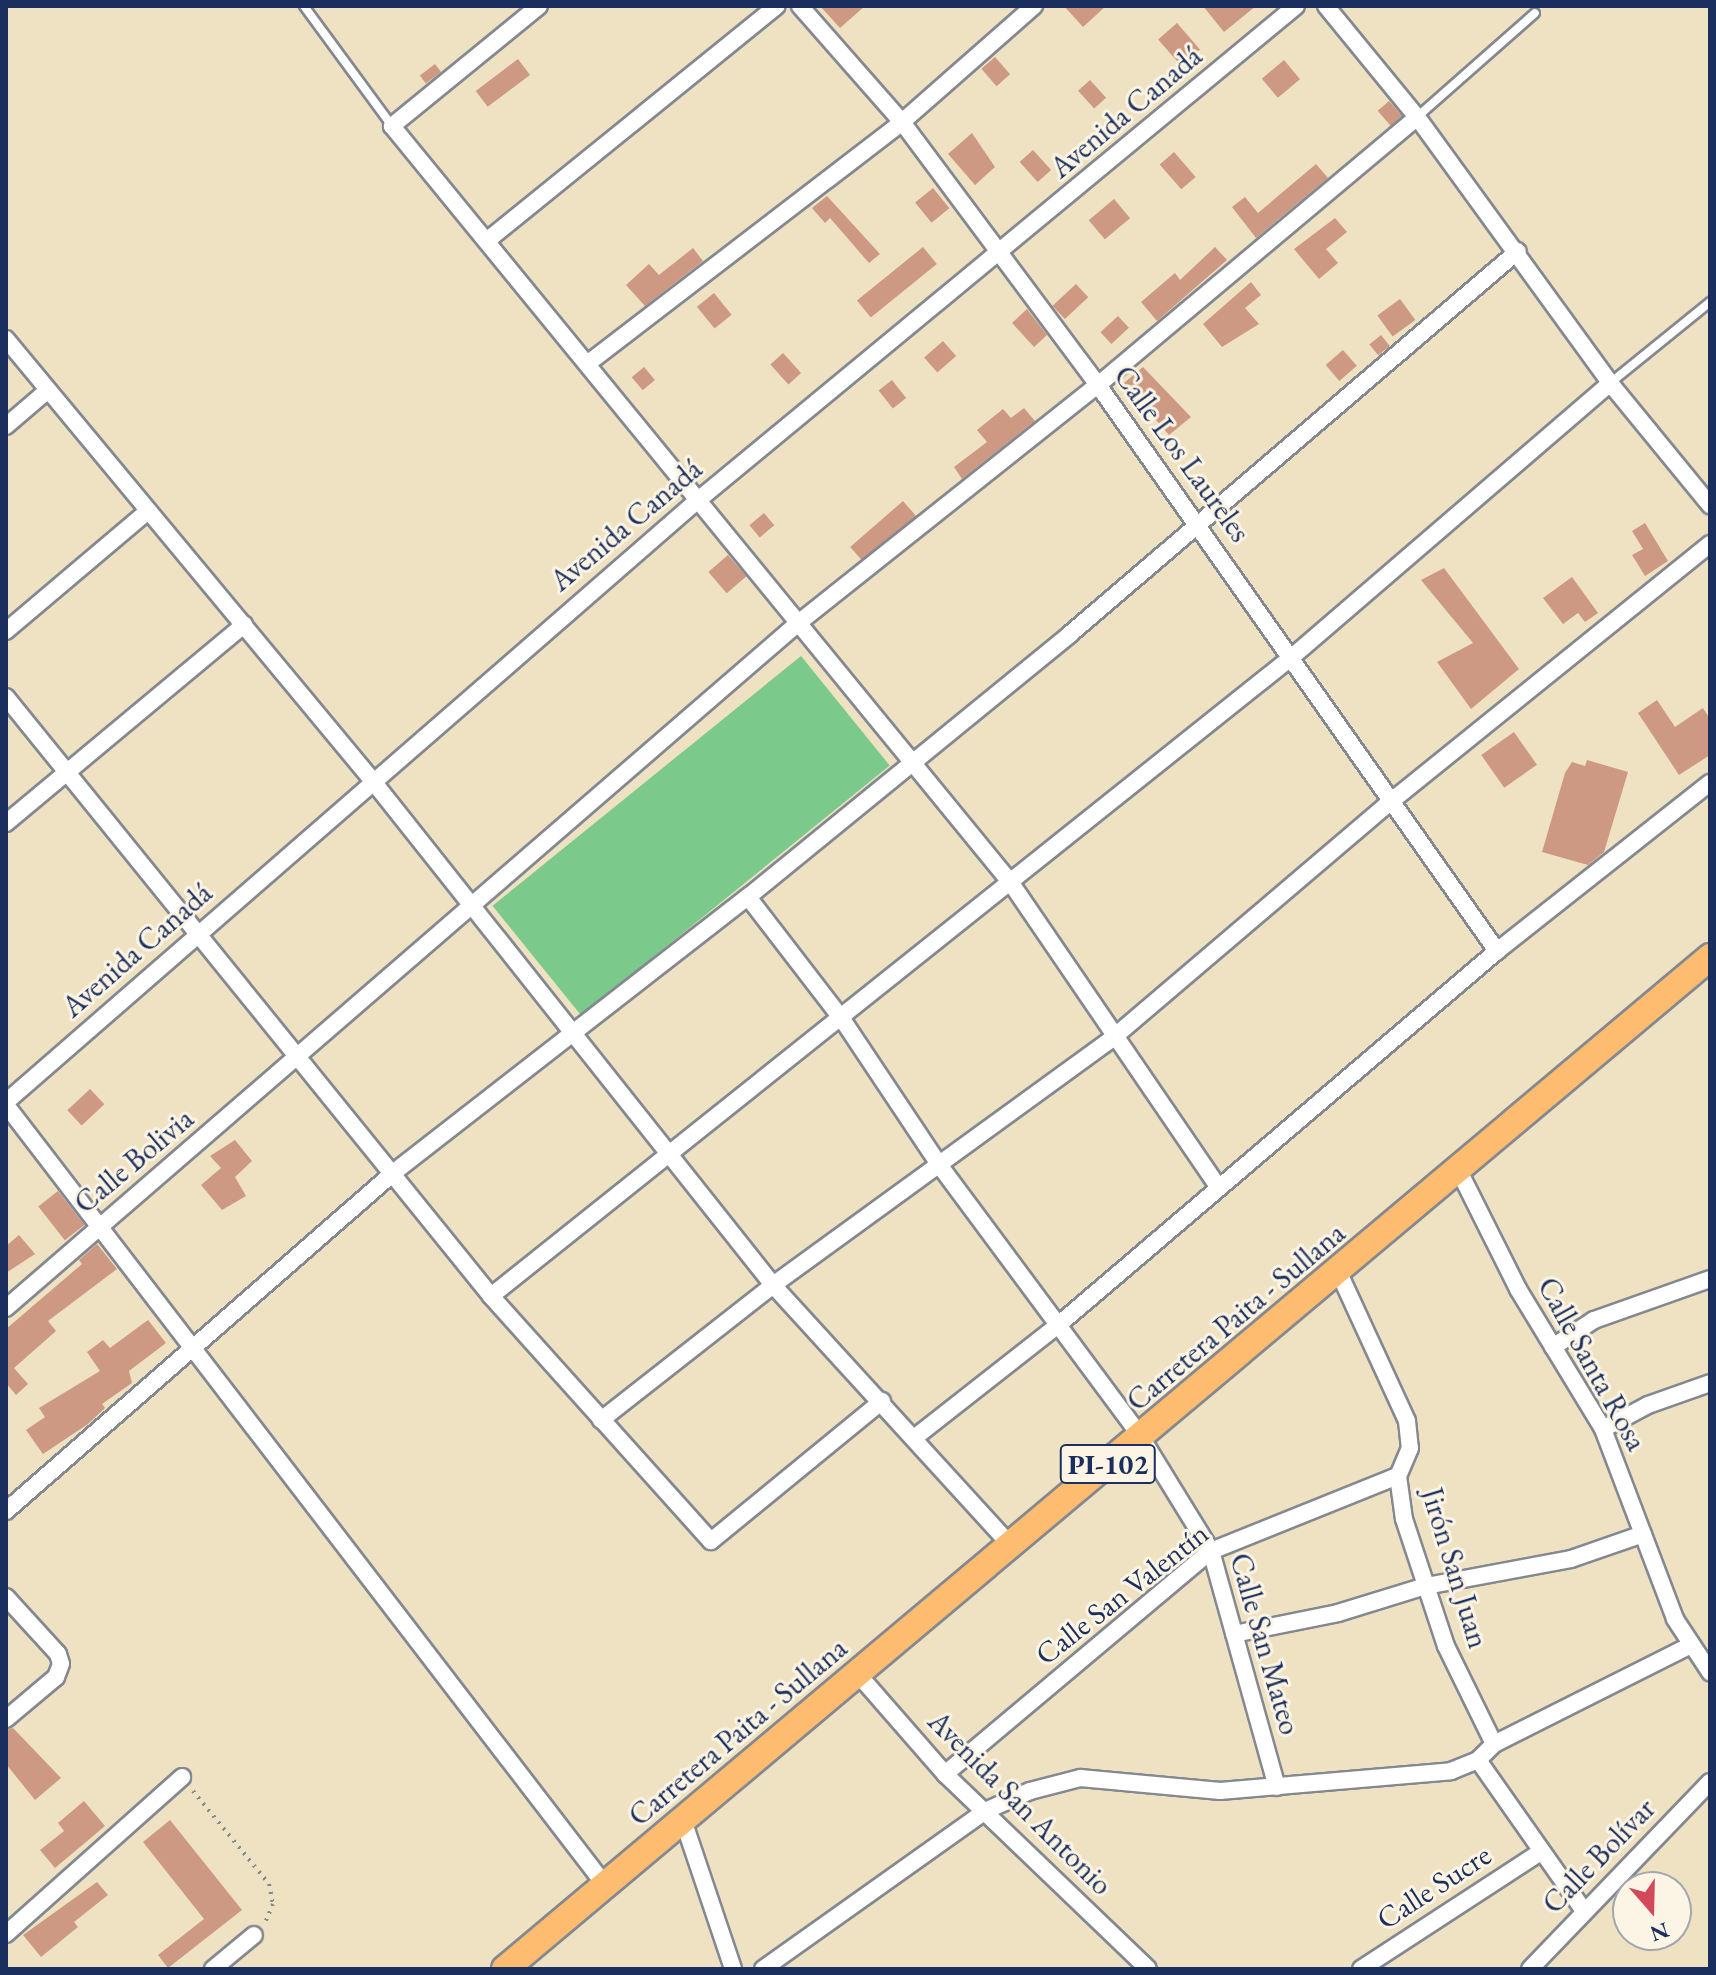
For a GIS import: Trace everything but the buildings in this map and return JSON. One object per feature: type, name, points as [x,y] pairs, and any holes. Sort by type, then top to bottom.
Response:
[{"type":"main road","name":"Carretera Paita - Sullana","points":[[505,1969],[1708,965]]},
{"type":"street","points":[[539,6],[392,126],[489,239],[697,501],[1011,883],[1219,1188]]},
{"type":"street","points":[[489,239],[777,6]]},
{"type":"street","name":"Calle Los Laureles","points":[[800,6],[902,122],[1098,385],[1394,799],[1497,951]]},
{"type":"street","points":[[587,364],[902,122],[1034,6]]},
{"type":"street","name":"Avenida Canadá","points":[[6,1104],[372,780],[697,501],[1296,6]]},
{"type":"street","points":[[1326,6],[1417,117],[1518,251],[1610,383],[1710,505]]},
{"type":"street","name":"Calle Bolivia","points":[[6,1308],[797,624],[1098,385],[1417,117]]},
{"type":"street","points":[[6,1511],[192,1345],[393,1173],[748,897],[1200,527],[1518,251]]},
{"type":"street","points":[[6,339],[372,780],[471,909],[574,1031],[667,1157],[773,1285],[882,1401],[1010,1545]]},
{"type":"street","points":[[491,1296],[842,1019],[1293,656],[1610,383]]},
{"type":"street","points":[[6,426],[48,390]]},
{"type":"street","points":[[6,631],[148,511]]},
{"type":"street","points":[[601,1420],[773,1285],[1114,1037],[1394,799],[1710,544]]},
{"type":"street","points":[[6,823],[244,625]]},
{"type":"street","points":[[6,697],[491,1296],[711,1541],[882,1401]]},
{"type":"street","points":[[914,1438],[1057,1326],[1497,951],[1710,783]]},
{"type":"street","name":"Calle San Mateo","points":[[748,897],[842,1019],[940,1166],[1141,1437],[1211,1551],[1277,1787]]},
{"type":"street","points":[[6,1104],[102,1225],[605,1885]]},
{"type":"street","name":"Calle Santa Rosa","points":[[1459,1171],[1553,1347],[1603,1429],[1689,1646],[1710,1672]]},
{"type":"street","name":"Jirón San Juan","points":[[1339,1273],[1407,1421],[1410,1448],[1398,1476],[1404,1519],[1446,1646],[1494,1744]]},
{"type":"street","points":[[1553,1347],[1594,1320],[1710,1279]]},
{"type":"street","points":[[1603,1429],[1648,1405],[1710,1383]]},
{"type":"street","name":"Calle San Valentín","points":[[945,1774],[1211,1551],[1398,1476]]},
{"type":"street","points":[[1234,1634],[1338,1613],[1426,1586],[1571,1559],[1643,1534]]},
{"type":"street","points":[[6,1597],[58,1654],[61,1664],[56,1677],[6,1719]]},
{"type":"street","points":[[763,1969],[985,1811],[1080,1778],[1220,1791],[1451,1771],[1478,1760],[1494,1744],[1689,1646]]},
{"type":"street","name":"Avenida San Antonio","points":[[857,1673],[945,1774],[1145,1966]]},
{"type":"street","points":[[1478,1760],[1539,1853],[1584,1911]]},
{"type":"street","points":[[6,1934],[182,1777]]},
{"type":"street","name":"Calle Bolívar","points":[[1534,1968],[1584,1911],[1710,1782]]},
{"type":"street","points":[[683,1820],[733,1969]]},
{"type":"street","name":"Calle Sucre","points":[[1361,1969],[1539,1853]]},
{"type":"street","points":[[213,1969],[254,1935]]},
{"type":"street","points":[[1126,1969],[1145,1966]]},
{"type":"lane","points":[[304,6],[392,126]]},
{"type":"lane","points":[[1417,117],[1535,13]]},
{"type":"lane","points":[[1610,383],[1710,302]]},
{"type":"path","points":[[182,1777],[269,1884],[271,1913],[254,1935]]},
{"type":"green space","points":[[801,656],[890,766],[581,1015],[492,906]]}]
